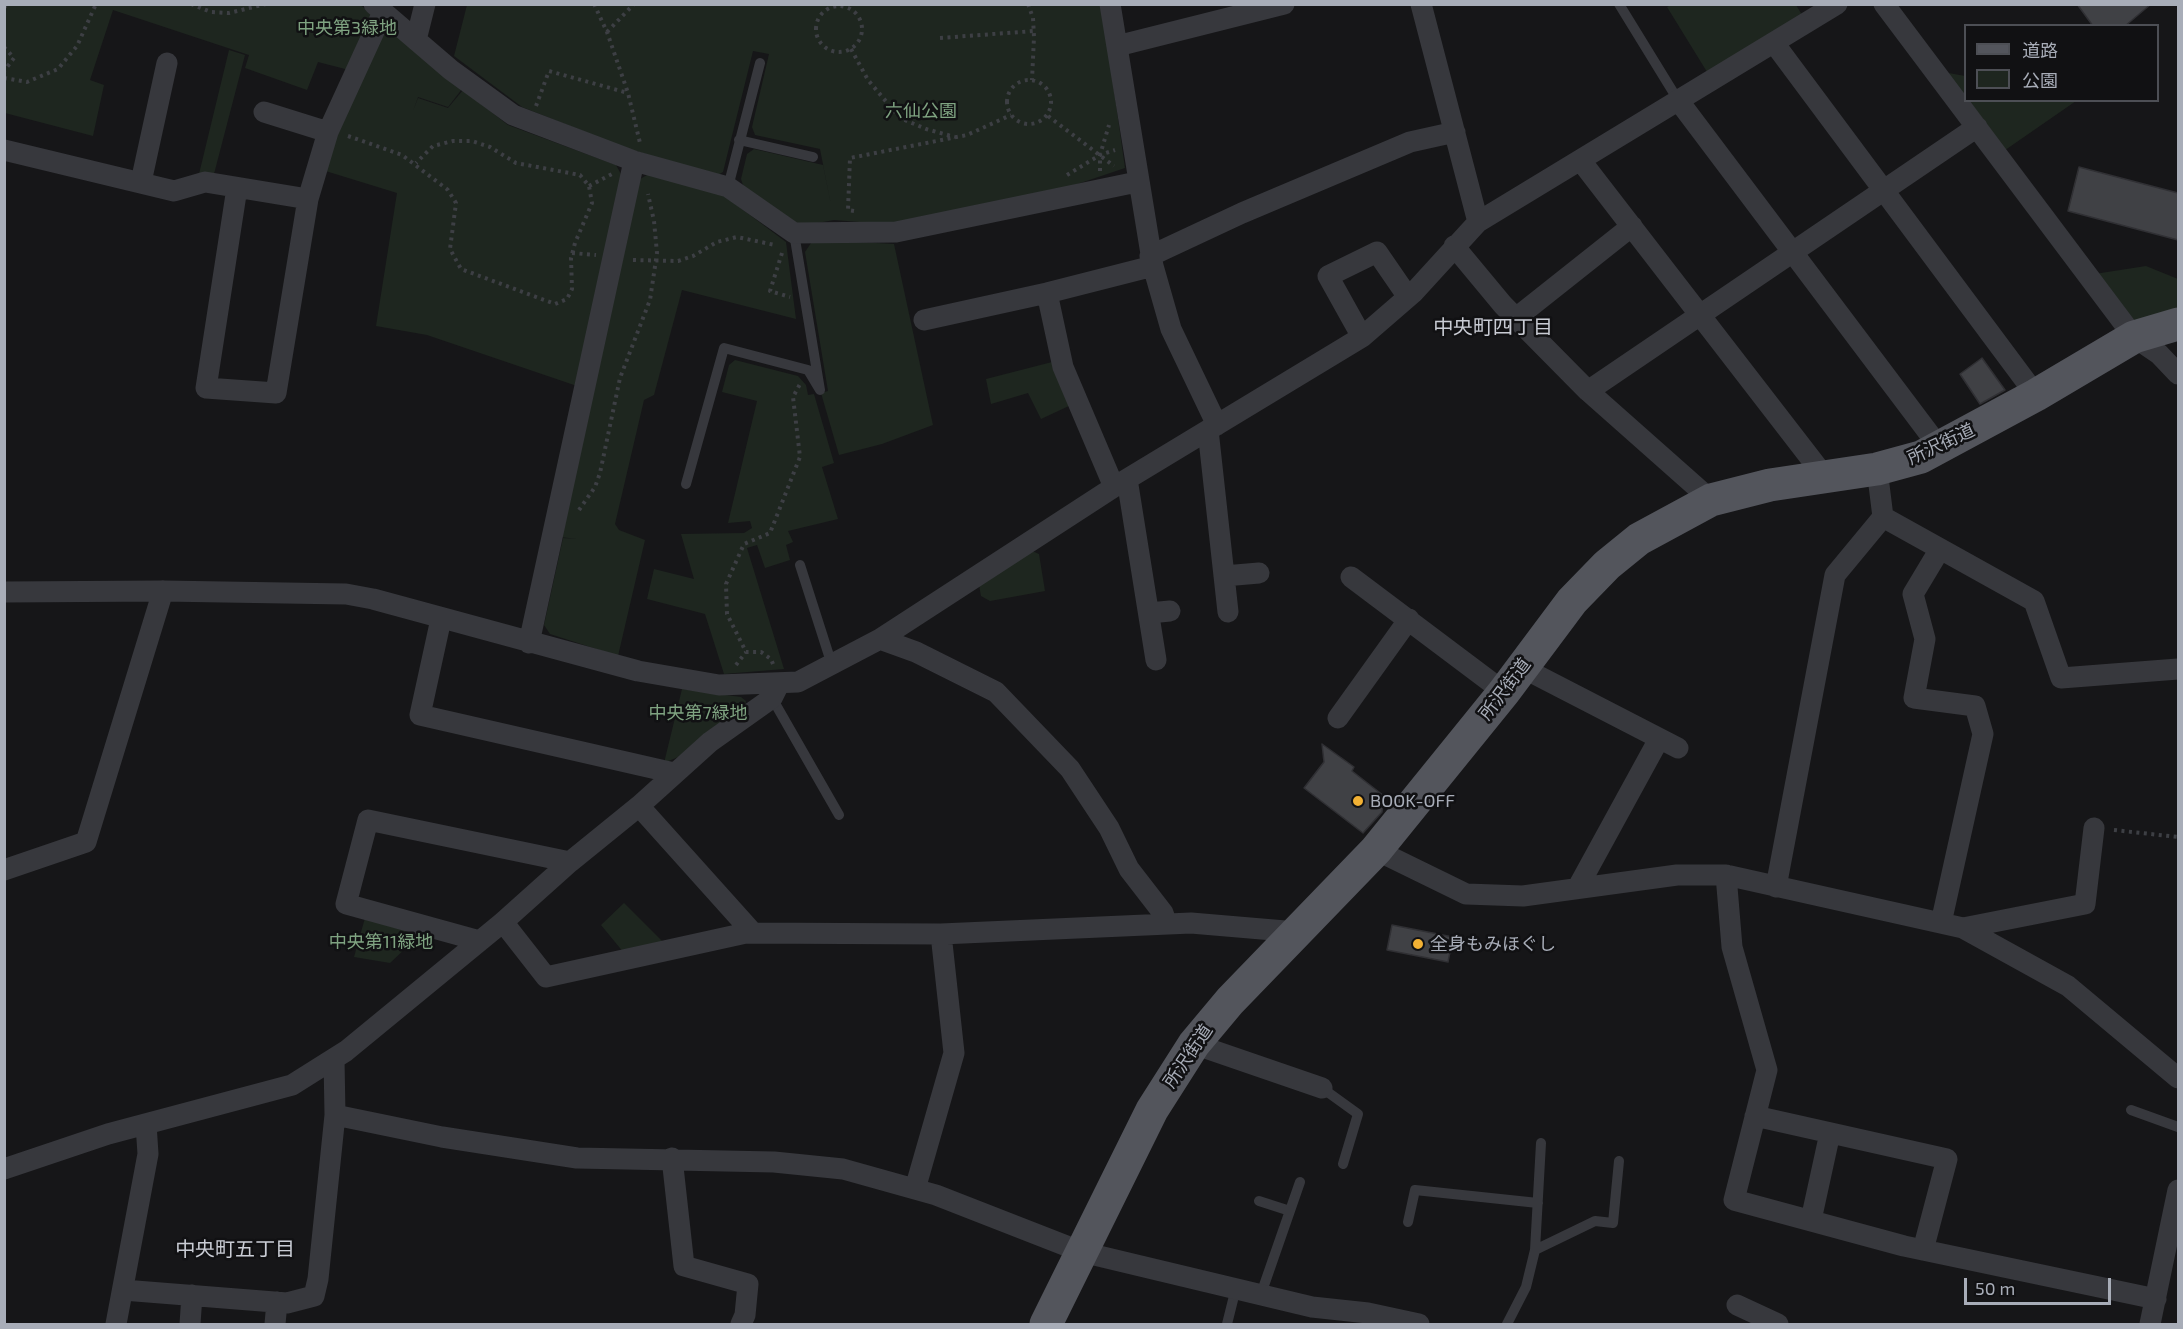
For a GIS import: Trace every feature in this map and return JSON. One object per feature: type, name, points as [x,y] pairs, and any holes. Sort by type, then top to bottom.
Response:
[{"type":"main road","name":"所沢街道","points":[[1046,1324],[1152,1110],[1194,1044],[1230,1000],[1376,850],[1572,601],[1607,565],[1639,539],[1711,500],[1770,485],[1878,469],[1921,457],[2036,395],[2134,337],[2178,324]]},
{"type":"street","points":[[416,40],[425,4]]},
{"type":"street","points":[[1110,4],[1151,261],[1171,329],[1213,427],[1228,612]]},
{"type":"street","points":[[1117,46],[1284,4]]},
{"type":"street","points":[[1421,4],[1478,222]]},
{"type":"street","points":[[4,1169],[146,1124],[292,1085],[334,1059],[503,922],[710,742],[775,691],[798,682],[880,639],[1121,483],[1362,337],[1408,297],[1478,222],[1518,195],[1581,161],[1837,4]]},
{"type":"street","points":[[1884,4],[2134,337],[2159,354],[2178,374]]},
{"type":"street","points":[[237,188],[206,388],[276,393],[309,199],[329,129],[378,8],[513,115],[638,162],[728,187],[796,241],[896,232],[1137,182]]},
{"type":"street","points":[[1774,43],[2036,395]]},
{"type":"street","points":[[141,182],[166,63]]},
{"type":"street","points":[[1678,100],[1794,251],[1940,448]]},
{"type":"street","points":[[264,112],[329,129]]},
{"type":"street","points":[[1587,391],[1977,127]]},
{"type":"street","points":[[924,320],[1047,293],[1151,261],[1242,213],[1410,142],[1455,132]]},
{"type":"street","points":[[4,150],[174,191],[205,182],[309,199]]},
{"type":"street","points":[[1581,161],[1826,477]]},
{"type":"street","points":[[529,643],[613,257],[638,162]]},
{"type":"street","points":[[1516,318],[1632,226]]},
{"type":"street","points":[[1454,246],[1516,318],[1587,391],[1711,500]]},
{"type":"street","points":[[1362,337],[1328,276],[1377,252],[1408,297]]},
{"type":"street","points":[[1047,293],[1063,368],[1121,483],[1149,613],[1156,660]]},
{"type":"street","points":[[1776,887],[1835,574],[1883,517],[1878,469]]},
{"type":"street","points":[[1883,517],[2034,601],[2061,678],[2178,669]]},
{"type":"street","points":[[1940,549],[1913,594],[1925,639],[1914,698],[1976,706],[1983,734],[1941,923]]},
{"type":"street","points":[[1224,576],[1259,573]]},
{"type":"street","points":[[1351,577],[1409,619],[1512,680],[1668,744],[1578,887]]},
{"type":"street","points":[[4,592],[164,591],[346,594],[373,599],[616,666],[719,685],[775,691]]},
{"type":"street","points":[[4,870],[86,842],[164,591]]},
{"type":"street","points":[[1149,613],[1170,611]]},
{"type":"street","points":[[441,619],[420,715],[674,773]]},
{"type":"street","points":[[1338,718],[1409,619]]},
{"type":"street","points":[[880,639],[916,652],[996,692],[1070,769],[1109,828],[1129,868],[1163,913],[1167,924]]},
{"type":"street","points":[[639,806],[753,933]]},
{"type":"street","points":[[480,940],[346,904],[368,820],[570,862]]},
{"type":"street","points":[[1963,928],[2085,904],[2094,828]]},
{"type":"street","points":[[1376,850],[1466,894],[1523,896],[1677,875],[1726,875],[1963,928],[2068,986],[2178,1078]]},
{"type":"street","points":[[1726,875],[1732,947],[1767,1070],[1734,1200],[1923,1250],[2156,1299]]},
{"type":"street","points":[[503,922],[546,977],[753,933],[941,934],[1191,922],[1297,932]]},
{"type":"street","points":[[915,1189],[954,1053],[941,934]]},
{"type":"street","points":[[1194,1044],[1322,1088]]},
{"type":"street","points":[[123,1290],[286,1303],[314,1296],[318,1279],[335,1115],[334,1059]]},
{"type":"street","points":[[335,1115],[442,1137],[578,1158],[672,1158],[774,1162],[843,1168],[915,1189],[1082,1252],[1312,1307],[1368,1313],[1419,1324]]},
{"type":"street","points":[[1755,1116],[1947,1159],[1923,1250]]},
{"type":"street","points":[[116,1324],[148,1154],[146,1124]]},
{"type":"street","points":[[1811,1220],[1830,1133]]},
{"type":"street","points":[[672,1158],[684,1266],[748,1284],[745,1315],[741,1324]]},
{"type":"street","points":[[2150,1324],[2174,1235],[2178,1190]]},
{"type":"street","points":[[190,1324],[192,1295]]},
{"type":"street","points":[[275,1324],[277,1302]]},
{"type":"street","points":[[1737,1305],[1778,1324]]},
{"type":"lane","points":[[1619,4],[1678,100]]},
{"type":"lane","points":[[728,187],[760,63]]},
{"type":"lane","points":[[739,140],[813,157]]},
{"type":"lane","points":[[686,484],[724,348],[808,370],[820,390],[796,241]]},
{"type":"lane","points":[[800,566],[832,665]]},
{"type":"lane","points":[[775,691],[839,815]]},
{"type":"lane","points":[[1322,1088],[1358,1114],[1343,1164]]},
{"type":"lane","points":[[2131,1110],[2178,1127]]},
{"type":"lane","points":[[1507,1324],[1526,1287],[1535,1250],[1541,1143]]},
{"type":"lane","points":[[1535,1250],[1595,1221],[1613,1223],[1619,1161]]},
{"type":"lane","points":[[1261,1294],[1300,1182]]},
{"type":"lane","points":[[1408,1222],[1415,1190],[1538,1203]]},
{"type":"lane","points":[[1259,1201],[1290,1211]]},
{"type":"lane","points":[[1227,1324],[1236,1288]]},
{"type":"path","points":[[4,78],[27,82],[58,69],[77,46],[96,4]]},
{"type":"path","points":[[191,4],[211,12],[229,13],[266,4]]},
{"type":"path","points":[[555,521],[567,524],[595,487],[607,443],[615,395],[644,321],[656,262],[654,221],[638,162],[642,149],[628,93],[607,32],[594,4]]},
{"type":"path","points":[[607,32],[634,4]]},
{"type":"path","points":[[1028,4],[1034,31],[1032,80]]},
{"type":"path","points":[[836,5],[854,10],[861,21],[862,33],[851,49],[835,51],[822,44],[818,36],[816,28],[822,14],[836,5]]},
{"type":"path","points":[[940,38],[1034,31]]},
{"type":"path","points":[[4,47],[14,58],[4,71]]},
{"type":"path","points":[[851,49],[868,80],[900,118],[926,129],[956,137]]},
{"type":"path","points":[[541,92],[549,71],[628,93]]},
{"type":"path","points":[[1032,80],[1042,83],[1051,95],[1051,109],[1048,116],[1030,125],[1017,121],[1011,115],[1007,105],[1010,92],[1020,81],[1032,80]]},
{"type":"path","points":[[859,212],[848,210],[850,158],[956,137],[994,124],[1011,115]]},
{"type":"path","points":[[1048,116],[1137,182]]},
{"type":"path","points":[[1061,179],[1100,155],[1111,117]]},
{"type":"path","points":[[329,129],[352,139],[390,149],[416,163],[453,196],[456,214],[450,249],[461,269],[555,304],[567,299],[572,289],[571,258],[592,203],[589,186],[580,176],[516,163],[490,147],[472,141],[453,141],[433,146],[416,163]]},
{"type":"path","points":[[613,257],[656,262],[687,259],[717,242],[737,237],[775,245],[782,251]]},
{"type":"path","points":[[796,241],[782,251],[770,291],[805,302]]},
{"type":"path","points":[[775,691],[771,659],[761,652],[746,652],[727,614],[726,584],[744,544],[770,533],[800,457],[793,397],[808,370]]},
{"type":"path","points":[[2094,828],[2178,837]]},
{"type":"green space","name":"中央第3緑地","points":[[359,4],[375,16],[349,70],[318,62],[307,90],[245,68],[249,55],[113,10],[90,80],[104,85],[93,136],[5,113],[4,5]]},
{"type":"green space","points":[[1673,4],[1796,5],[1807,23],[1712,80],[1667,7]]},
{"type":"green space","name":"六仙公園","points":[[467,5],[1102,5],[1125,168],[1027,201],[897,225],[834,220],[796,227],[745,191],[741,179],[747,154],[754,149],[823,165],[831,205],[820,149],[755,135],[752,127],[769,54],[753,51],[723,172],[716,176],[623,147],[522,107],[454,56]]},
{"type":"green space","points":[[383,28],[388,28],[462,89],[448,107],[418,97],[413,111],[418,98],[448,108],[463,90],[508,125],[616,165],[622,176],[577,386],[427,335],[376,326],[397,193],[319,169]]},
{"type":"green space","points":[[229,50],[245,55],[214,174],[199,174]]},
{"type":"green space","points":[[1932,70],[1964,76],[1964,102],[2075,102],[1998,155]]},
{"type":"green space","points":[[649,174],[722,194],[786,242],[796,319],[682,290],[654,395],[644,400],[615,524],[619,530],[645,540],[618,656],[550,634],[544,625],[563,538],[577,539],[560,537],[640,179]]},
{"type":"green space","points":[[823,240],[894,244],[933,425],[882,444],[839,455],[821,393],[828,391],[805,252],[811,243]]},
{"type":"green space","points":[[2146,266],[2178,279],[2178,324],[2134,337],[2088,275]]},
{"type":"green space","points":[[735,360],[798,376],[806,385],[808,395],[814,394],[834,463],[822,467],[838,519],[788,531],[793,542],[786,545],[790,560],[765,568],[757,545],[747,548],[784,669],[724,674],[705,614],[647,599],[654,569],[694,579],[681,534],[744,533],[752,528],[750,521],[728,523],[757,401],[722,392],[729,365]]},
{"type":"green space","points":[[1056,361],[1071,405],[1041,419],[1028,393],[991,404],[986,379]]},
{"type":"green space","points":[[1032,551],[1039,554],[1045,591],[990,601],[981,596],[979,585]]},
{"type":"green space","name":"中央第7緑地","points":[[682,689],[741,697],[746,701],[745,706],[678,757],[664,763]]},
{"type":"green space","points":[[624,903],[665,944],[624,953],[601,925]]},
{"type":"green space","name":"中央第11緑地","points":[[365,918],[423,932],[390,963],[354,957]]},
{"type":"building","points":[[2077,4],[2151,4],[2127,24],[2092,24]]},
{"type":"building","points":[[2079,167],[2178,193],[2178,240],[2068,211]]},
{"type":"building","points":[[1982,358],[2005,390],[1980,404],[1960,374]]},
{"type":"building","points":[[1322,744],[1354,767],[1352,771],[1384,796],[1382,812],[1363,833],[1304,788],[1324,762]]},
{"type":"building","points":[[1392,925],[1453,937],[1448,962],[1387,950]]},
{"type":"place","name":"BOOK-OFF","points":[[1358,801]]},
{"type":"place","name":"全身もみほぐし","points":[[1418,944]]},
{"type":"district","name":"中央町四丁目","points":[[1493,327]]},
{"type":"district","name":"中央町五丁目","points":[[235,1249]]}]
